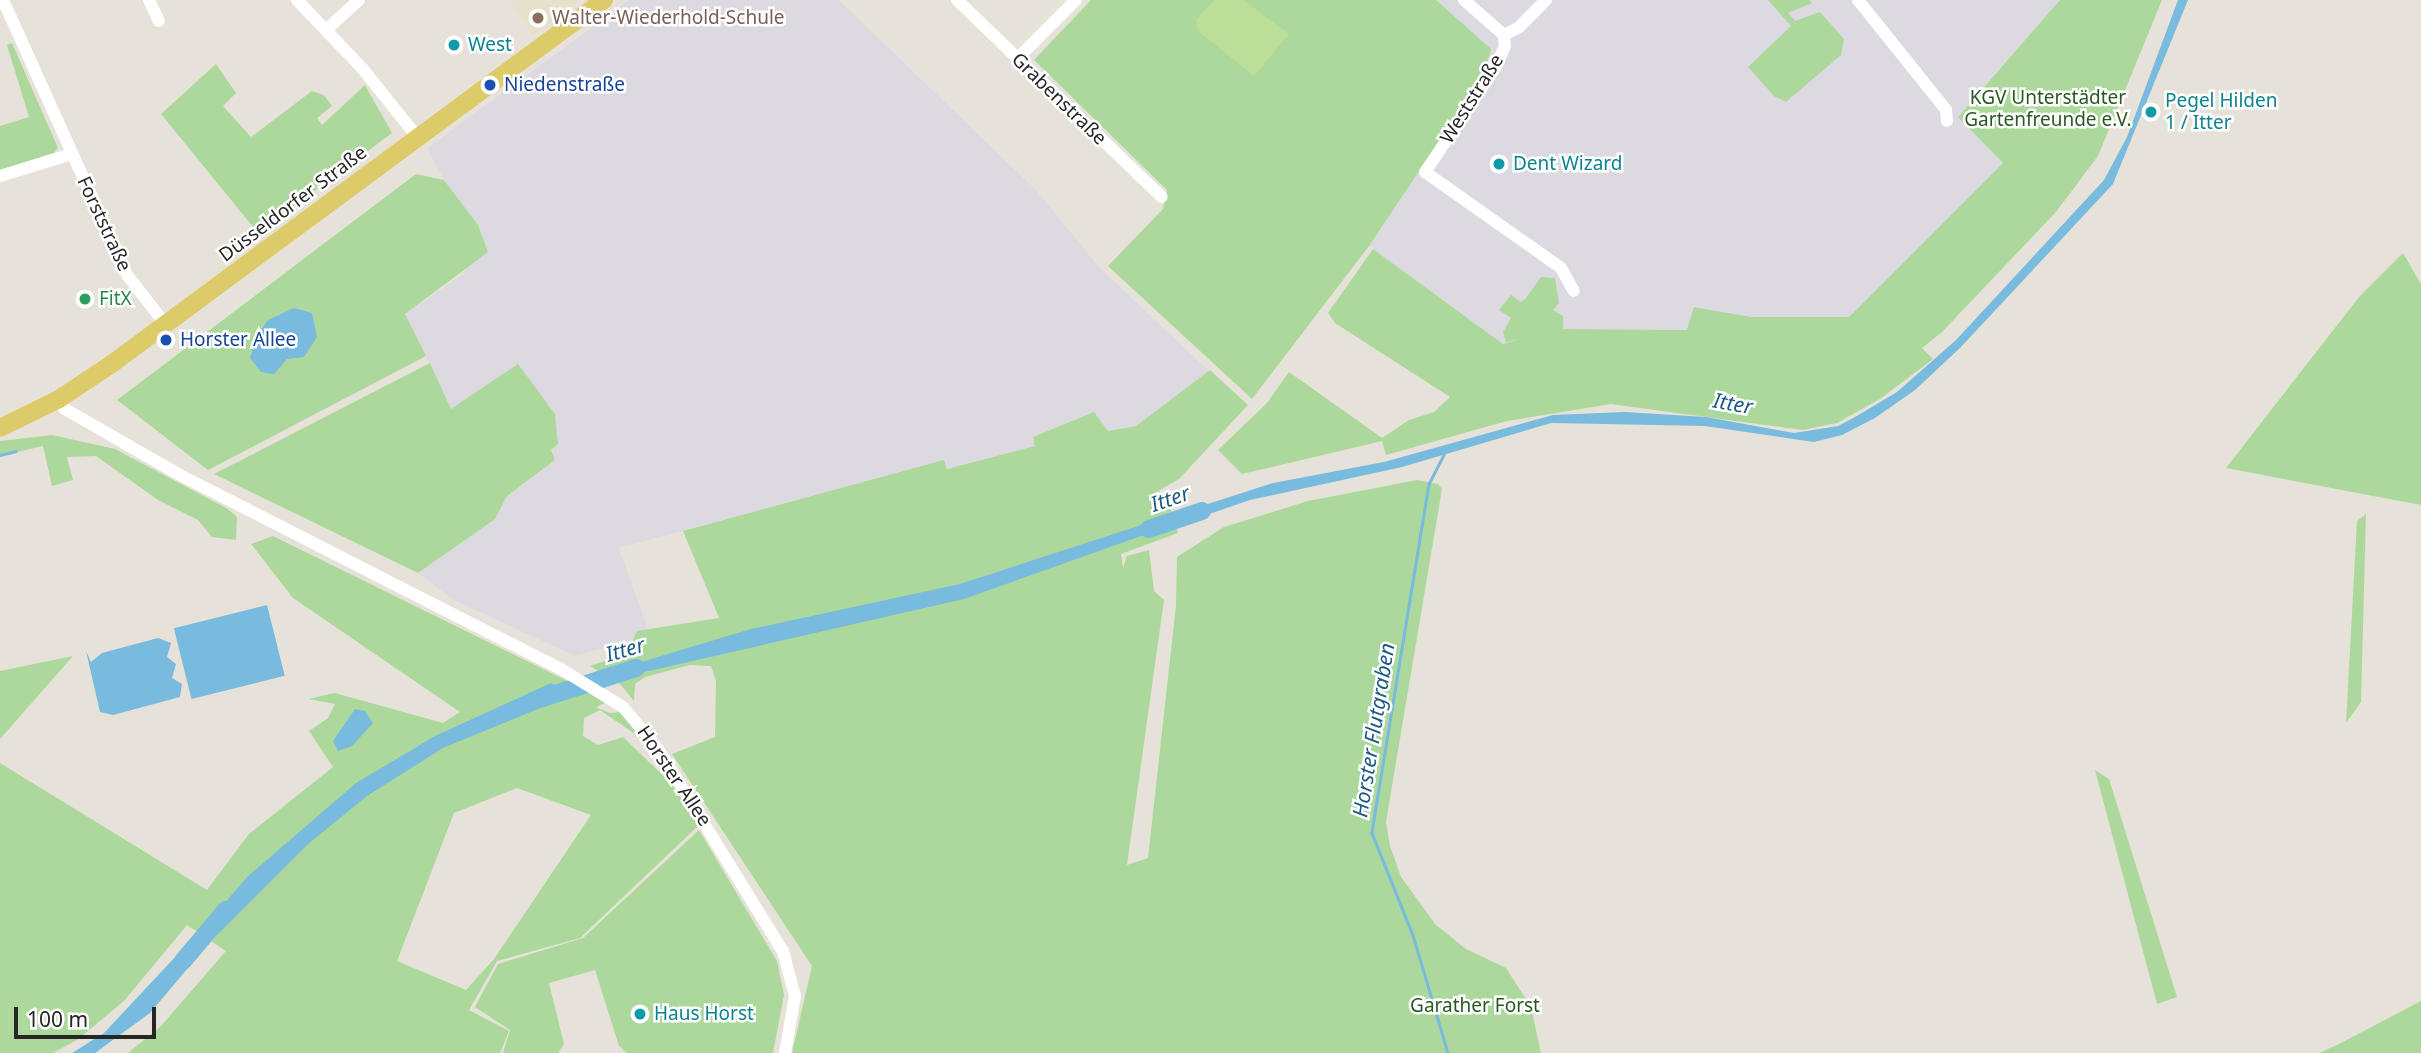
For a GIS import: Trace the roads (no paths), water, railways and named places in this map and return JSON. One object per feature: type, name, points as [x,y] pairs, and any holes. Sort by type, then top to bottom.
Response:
[{"type":"main road","name":"Düsseldorfer Straße","points":[[0,428],[59,399],[166,326],[604,0]]},
{"type":"street","name":"Forststraße","points":[[3,0],[127,275],[166,326]]},
{"type":"street","points":[[149,0],[159,21]]},
{"type":"street","points":[[297,0],[327,29],[418,138]]},
{"type":"street","points":[[327,29],[359,0]]},
{"type":"street","name":"Grabenstraße","points":[[957,0],[1162,197]]},
{"type":"street","points":[[1464,0],[1504,35]]},
{"type":"street","name":"Weststraße","points":[[1546,0],[1518,28],[1504,35],[1505,46],[1495,68],[1425,172],[1561,268],[1574,291]]},
{"type":"street","points":[[1858,0],[1946,110],[1947,121]]},
{"type":"street","points":[[1017,59],[1068,3]]},
{"type":"street","name":"Forststraße","points":[[0,176],[72,154]]},
{"type":"street","name":"Horster Allee","points":[[59,399],[72,414],[189,480],[569,673],[641,723],[783,951],[795,996],[786,1053]]},
{"type":"water","points":[[2178,0],[2188,0],[2113,184],[1960,348],[1915,390],[1875,418],[1842,435],[1814,442],[1705,426],[1551,423],[1402,467],[1250,500],[1183,523],[1180,513],[1273,483],[1384,462],[1553,415],[1625,412],[1706,417],[1794,433],[1838,426],[1897,392],[1956,340],[2104,180],[2127,137]]},
{"type":"water","points":[[294,308],[312,313],[317,337],[304,357],[287,359],[274,374],[261,372],[250,358],[256,337],[268,320]]},
{"type":"water","points":[[1169,516],[1172,525],[964,599],[618,678],[608,672],[751,629],[960,584]]},
{"type":"water","points":[[267,605],[285,676],[192,699],[174,628]]},
{"type":"water","points":[[158,638],[171,643],[167,657],[176,664],[172,678],[182,684],[180,697],[113,715],[100,712],[86,651],[91,662],[102,653]]},
{"type":"water","points":[[551,683],[572,695],[443,748],[367,796],[307,845],[217,935],[207,924],[247,877],[356,783],[435,736]]},
{"type":"water","points":[[355,709],[365,711],[373,723],[352,746],[338,751],[333,741]]},
{"type":"water","points":[[191,940],[204,949],[150,1013],[95,1053],[72,1053],[104,1033]]},
{"type":"waterway","points":[[0,455],[16,451]]},
{"type":"waterway","name":"Horster Flutgraben","points":[[1446,451],[1429,484],[1372,833],[1413,935],[1448,1053]]},
{"type":"waterway","name":"Itter","points":[[1149,529],[1202,511]]},
{"type":"waterway","name":"Itter","points":[[543,698],[636,668]]},
{"type":"waterway","name":"Itter","points":[[183,961],[226,910]]},
{"type":"place","name":"Walter-Wiederhold-Schule","points":[[538,18]]},
{"type":"place","name":"West","points":[[454,45]]},
{"type":"place","name":"Niedenstraße","points":[[490,85]]},
{"type":"place","name":"Pegel Hilden 1 / Itter","points":[[2151,112]]},
{"type":"place","name":"Dent Wizard","points":[[1499,164]]},
{"type":"place","name":"FitX","points":[[85,299]]},
{"type":"place","name":"Horster Allee","points":[[166,340]]},
{"type":"place","name":"Haus Horst","points":[[640,1014]]},
{"type":"park label","name":"KGV Unterstädter Gartenfreunde e.V.","points":[[2048,109]]},
{"type":"park label","name":"Garather Forst","points":[[1475,1006]]}]
